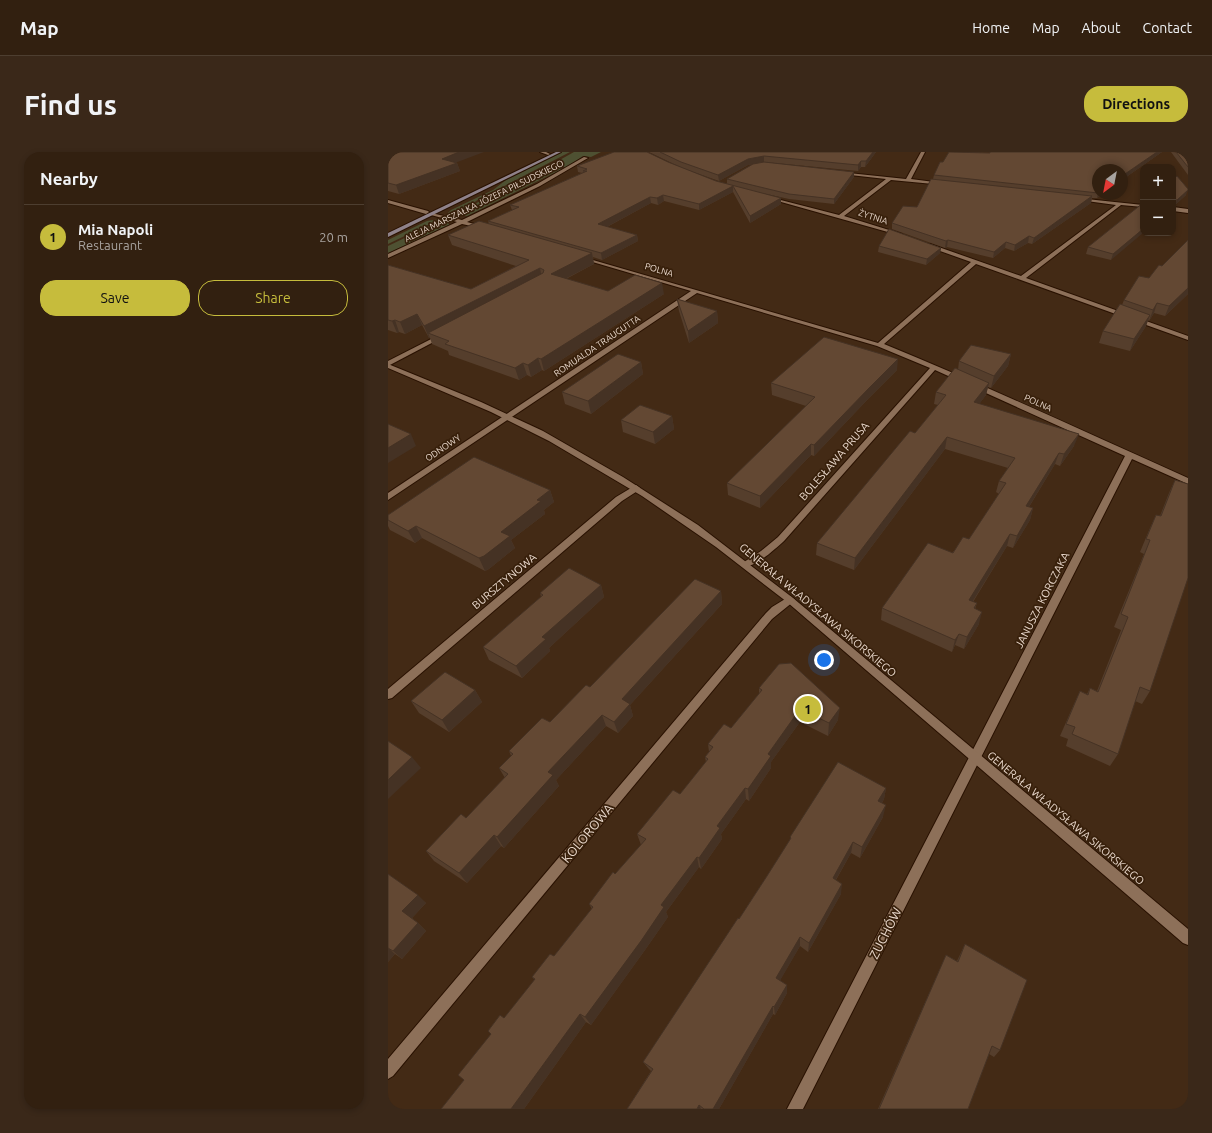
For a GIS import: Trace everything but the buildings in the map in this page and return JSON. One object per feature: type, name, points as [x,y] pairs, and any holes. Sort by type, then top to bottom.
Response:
[{"type":"main road","points":[[388,235],[559,152]]},
{"type":"main road","points":[[388,230],[550,153]]},
{"type":"street","points":[[542,152],[550,153]]},
{"type":"street","points":[[908,180],[923,152]]},
{"type":"street","name":"ALEJA MARSZAŁKA JÓZEFA PIŁSUDSKIEGO","points":[[388,256],[462,222],[566,170],[586,158]]},
{"type":"street","points":[[838,172],[948,184]]},
{"type":"street","points":[[841,216],[891,178]]},
{"type":"street","name":"ŻYTNIA","points":[[765,196],[841,216],[908,238]]},
{"type":"street","points":[[1074,198],[1140,206]]},
{"type":"street","points":[[388,202],[426,212]]},
{"type":"street","points":[[1022,278],[1121,203]]},
{"type":"street","points":[[1176,209],[1188,211]]},
{"type":"street","points":[[433,214],[492,231]]},
{"type":"street","points":[[923,243],[1188,338]]},
{"type":"street","name":"POLNA","points":[[575,255],[879,345],[934,367],[1188,481]]},
{"type":"street","points":[[879,345],[975,262]]},
{"type":"street","name":"ROMUALDA TRAUGUTTA","points":[[509,417],[696,291]]},
{"type":"street","points":[[388,365],[448,333]]},
{"type":"street","name":"GENERAŁA WŁADYSŁAWA SIKORSKIEGO","points":[[388,365],[509,417],[573,450],[692,524],[747,564],[1188,938]]},
{"type":"street","name":"BOLESŁAWA PRUSA","points":[[747,564],[769,550],[781,539],[934,367]]},
{"type":"street","name":"ODNOWY","points":[[388,497],[509,417]]},
{"type":"street","name":"JANUSZA KORCZAKA","points":[[975,758],[1130,454]]},
{"type":"street","name":"BURSZTYNOWA","points":[[388,695],[619,499],[636,488]]},
{"type":"street","name":"KOLOROWA","points":[[388,1071],[769,616],[790,600]]},
{"type":"street","name":"ZUCHÓW","points":[[795,1109],[975,758]]},
{"type":"green space","points":[[562,152],[570,152],[479,199],[464,209],[449,215],[447,214],[451,210],[493,190],[506,180]]},
{"type":"green space","points":[[574,152],[601,152],[591,157],[583,156],[565,168],[556,162]]},
{"type":"green space","points":[[551,164],[554,164],[562,169],[467,216],[452,216],[467,210],[481,200]]},
{"type":"green space","points":[[440,219],[388,244],[388,240],[427,221]]},
{"type":"green space","points":[[442,220],[449,221],[449,225],[388,253],[388,246]]},
{"type":"place","name":"Mia Napoli","points":[[808,709]]}]
